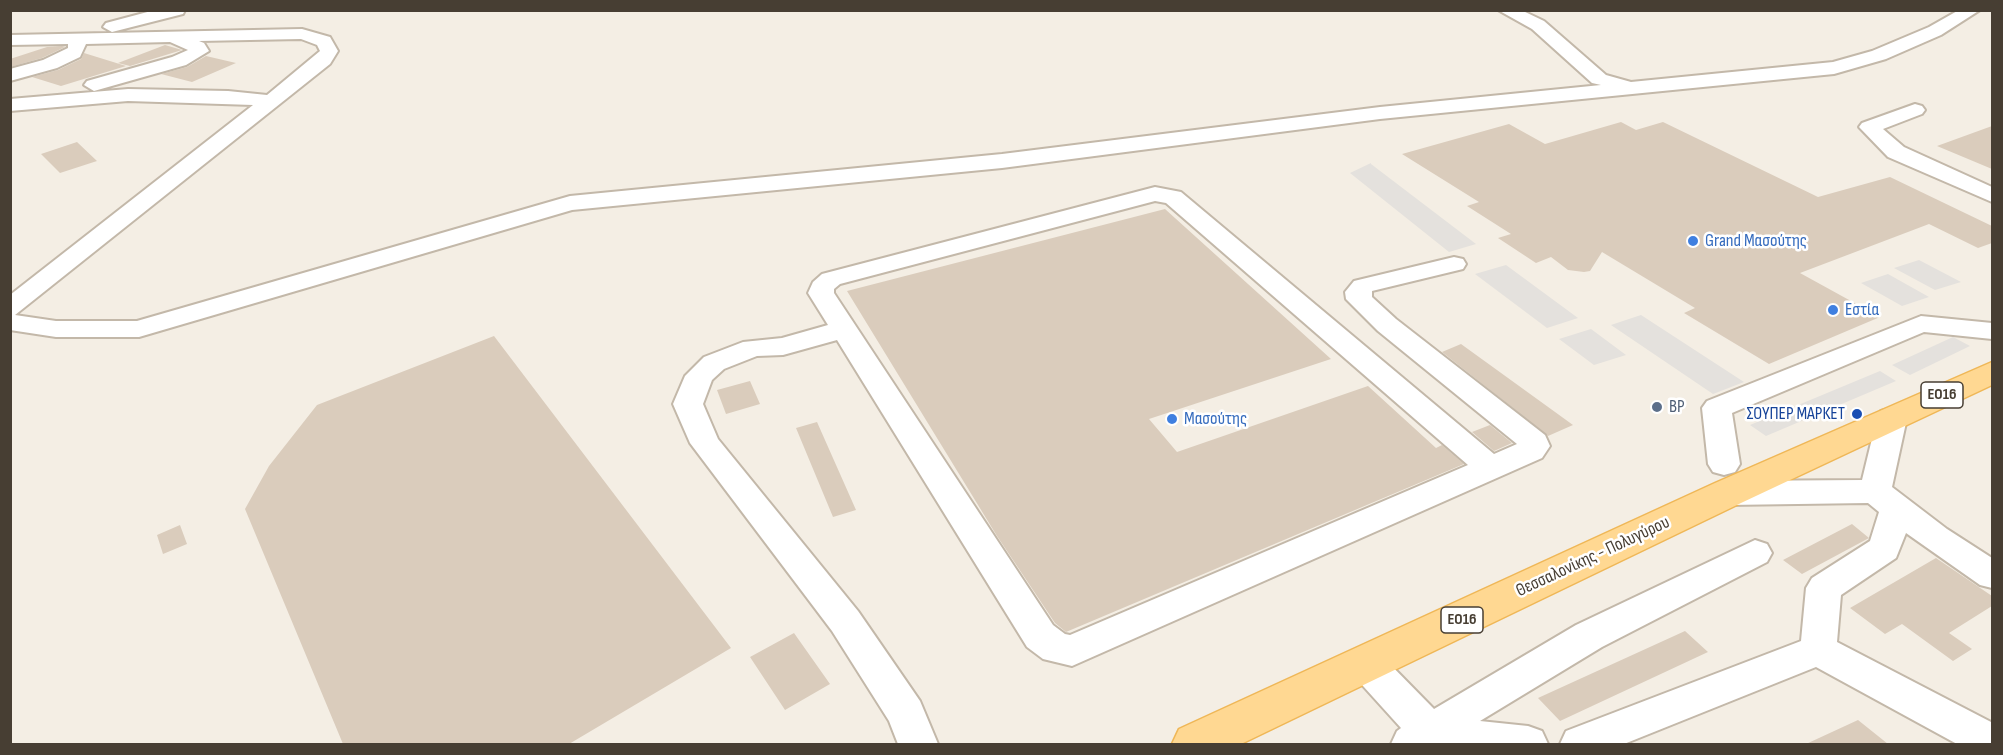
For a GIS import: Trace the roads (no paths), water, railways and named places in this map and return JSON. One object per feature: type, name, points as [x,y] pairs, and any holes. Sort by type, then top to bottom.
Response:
[{"type":"main road","name":"Θεσσαλονίκης - Πολυγύρου","points":[[1195,744],[1367,665],[1726,479],[1892,418],[1992,372]]},
{"type":"street","points":[[69,39],[177,10]]},
{"type":"street","points":[[1506,10],[1538,25],[1599,79],[1631,87]]},
{"type":"street","points":[[10,322],[56,329],[139,329],[320,274],[446,241],[570,203],[1002,161],[1380,113],[1834,68],[1898,47],[1935,31],[1971,10]]},
{"type":"street","points":[[10,40],[302,34],[317,37],[328,45],[329,51],[323,60],[10,308]]},
{"type":"street","points":[[53,100],[71,91],[179,61],[200,51],[198,47],[155,37]]},
{"type":"street","points":[[10,75],[50,64],[74,53],[77,48],[69,39]]},
{"type":"street","points":[[10,105],[128,95],[228,97],[269,101]]},
{"type":"street","points":[[1915,110],[1869,127],[1896,152],[1992,195]]},
{"type":"street","points":[[1454,264],[1363,286],[1358,292],[1359,299],[1387,325],[1534,442],[1535,446],[1491,468],[1072,651],[1056,648],[1040,636],[821,293],[822,286],[831,279],[1155,194],[1173,197],[1491,468]]},
{"type":"street","points":[[1992,331],[1921,324],[1717,408],[1726,479],[1886,499],[1935,538],[1992,575]]},
{"type":"street","points":[[1341,341],[1387,325]]},
{"type":"street","points":[[844,329],[783,346],[753,348],[714,363],[699,376],[688,404],[705,443],[845,621],[906,713],[918,744]]},
{"type":"street","points":[[1818,650],[1824,588],[1884,549],[1892,418]]},
{"type":"street","points":[[1421,738],[1493,692],[1589,636],[1755,552]]},
{"type":"street","points":[[1581,744],[1818,650],[1977,735],[1989,744]]},
{"type":"street","points":[[1367,665],[1421,738]]},
{"type":"street","points":[[1421,738],[1528,744]]},
{"type":"place","name":"Grand Μασούτης","points":[[1693,241]]},
{"type":"place","name":"Εστία","points":[[1833,310]]},
{"type":"place","name":"BP","points":[[1657,407]]},
{"type":"place","name":"ΣΟΥΠΕΡ ΜΑΡΚΕΤ","points":[[1857,414]]},
{"type":"place","name":"Μασούτης","points":[[1172,419]]}]
